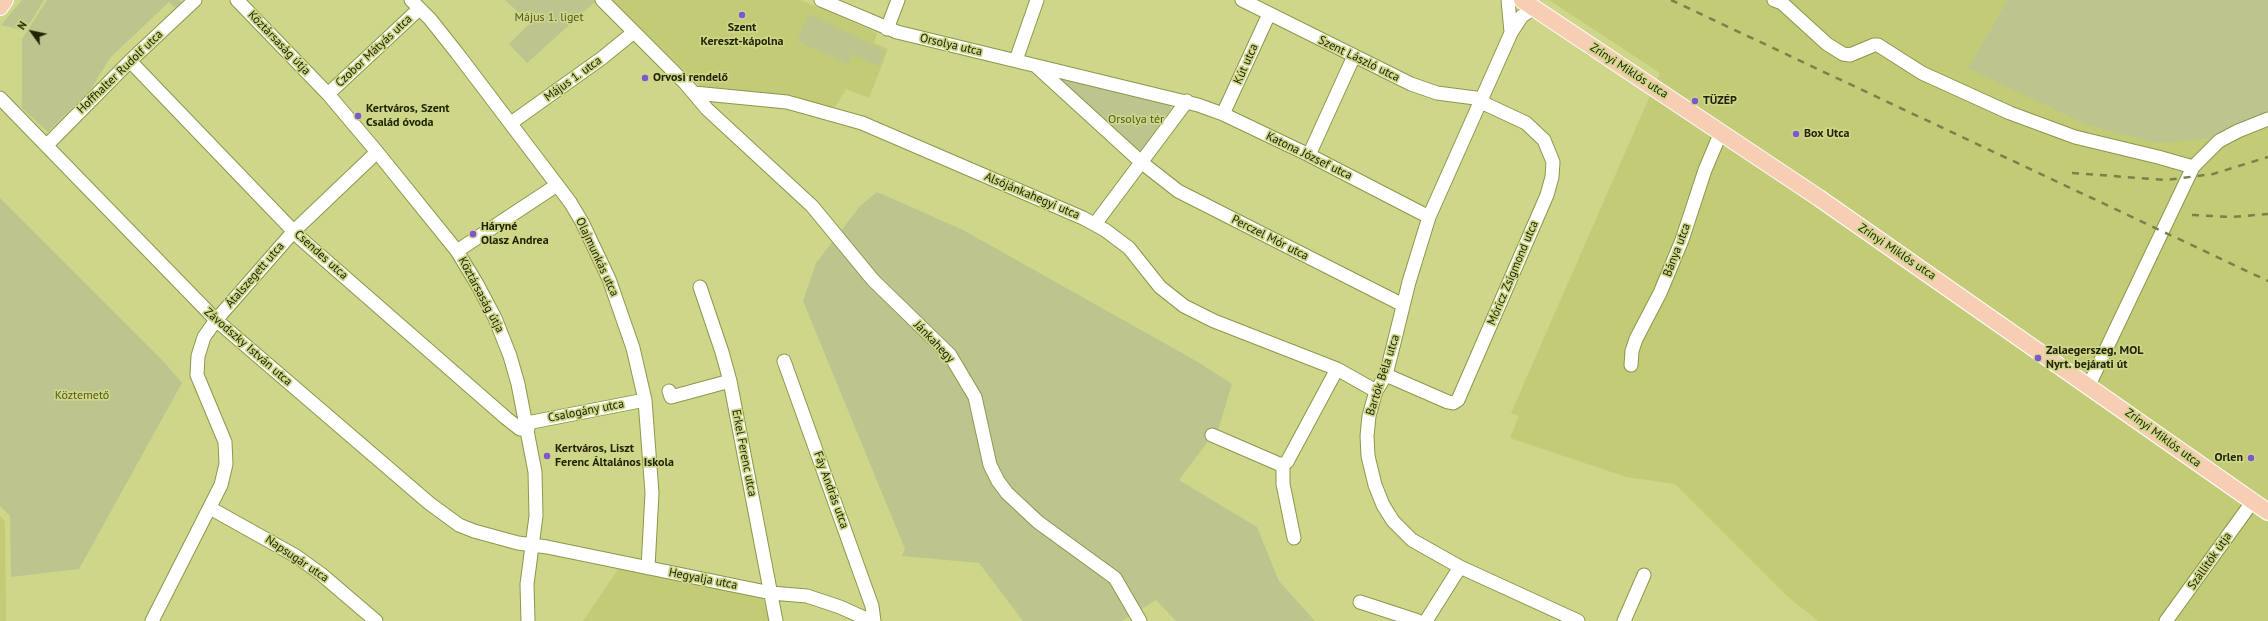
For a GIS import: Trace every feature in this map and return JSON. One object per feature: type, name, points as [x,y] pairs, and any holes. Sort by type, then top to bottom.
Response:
[{"type":"main road","points":[[0,7],[5,0]]},
{"type":"main road","name":"Zrínyi Miklós utca","points":[[1528,4],[1721,132],[2089,385],[2268,512]]},
{"type":"street","name":"Hoffhalter Rudolf utca","points":[[46,145],[130,61],[195,0]]},
{"type":"street","name":"Köztársaság útja","points":[[237,0],[328,94],[457,251],[477,284],[502,334],[518,384],[534,458],[536,493],[527,584],[528,621]]},
{"type":"street","name":"Jánkahegy","points":[[602,0],[698,98],[812,206],[873,280],[950,355],[975,397],[990,465],[998,481],[1007,493],[1038,522],[1115,578],[1140,621]]},
{"type":"street","name":"Orsolya utca","points":[[822,0],[887,29],[1016,60]]},
{"type":"street","points":[[887,29],[898,0]]},
{"type":"street","points":[[1037,0],[1016,60],[1187,101],[1095,224]]},
{"type":"street","name":"Szent László utca","points":[[1242,0],[1411,84],[1430,91],[1482,100]]},
{"type":"street","points":[[1508,0],[1511,33]]},
{"type":"street","points":[[1774,0],[1782,3],[1827,44],[1843,54],[1850,55],[1874,45],[1878,45],[1922,73],[2010,113],[2075,137],[2193,167]]},
{"type":"street","name":"Czobor Mátyás utca","points":[[328,94],[415,4]]},
{"type":"street","name":"Olajmunkás utca","points":[[415,4],[512,123],[557,185],[582,222],[609,279],[633,348],[645,400],[652,493],[648,568]]},
{"type":"street","name":"Bartók Béla utca","points":[[1528,4],[1511,33],[1429,217],[1403,305],[1386,375],[1376,391],[1369,416],[1368,447],[1372,476],[1383,505],[1393,521],[1412,540],[1460,567],[1578,621]]},
{"type":"street","name":"Kút utca","points":[[1223,114],[1269,14]]},
{"type":"street","name":"Május 1. utca","points":[[512,123],[602,58],[634,32]]},
{"type":"street","points":[[1309,155],[1354,56]]},
{"type":"street","name":"Csendes utca","points":[[130,61],[294,231],[506,418],[520,429],[528,426]]},
{"type":"street","points":[[1036,66],[1141,162]]},
{"type":"street","name":"Závodszky István utca","points":[[0,98],[216,320],[447,517],[467,529],[518,543],[532,545]]},
{"type":"street","name":"Alsójánkahegyi utca","points":[[698,98],[787,102],[862,123],[1095,224],[1130,248],[1160,287],[1184,306],[1214,322],[1337,369],[1376,391]]},
{"type":"street","name":"Móricz Zsigmond utca","points":[[1386,375],[1448,402],[1453,403],[1458,400],[1547,195],[1552,177],[1553,162],[1544,140],[1526,123],[1482,100]]},
{"type":"street","name":"Katona József utca","points":[[1187,101],[1223,114],[1309,155],[1429,217]]},
{"type":"street","points":[[2089,385],[2193,167],[2210,148],[2228,135],[2268,119]]},
{"type":"street","name":"Bánya utca","points":[[1631,365],[1632,351],[1636,339],[1660,293],[1679,247],[1708,163],[1721,132]]},
{"type":"street","name":"Átalszegett utca","points":[[157,620],[221,485],[226,464],[226,448],[222,431],[199,382],[197,367],[202,341],[216,320],[294,231],[377,152]]},
{"type":"street","name":"Perczel Mór utca","points":[[1141,162],[1169,184],[1190,197],[1403,305]]},
{"type":"street","points":[[457,251],[557,185]]},
{"type":"street","name":"Erkel Ferenc utca","points":[[700,287],[730,381],[776,621]]},
{"type":"street","name":"Fáy András utca","points":[[784,361],[872,606],[874,621]]},
{"type":"street","points":[[1212,435],[1279,464],[1287,462],[1337,369]]},
{"type":"street","points":[[669,391],[671,397],[730,381]]},
{"type":"street","name":"Csalogány utca","points":[[528,426],[645,400]]},
{"type":"street","points":[[1283,464],[1282,484],[1294,538]]},
{"type":"street","points":[[2238,491],[2242,504],[2240,518]]},
{"type":"street","name":"Szállítók útja","points":[[2166,621],[2253,501]]},
{"type":"street","name":"Napsugár utca","points":[[210,508],[296,556],[321,574],[376,621]]},
{"type":"street","name":"Hegyalja utca","points":[[532,545],[771,593],[807,596],[840,607],[871,621]]},
{"type":"street","points":[[1426,621],[1460,567]]},
{"type":"street","points":[[1624,621],[1644,575]]},
{"type":"street","points":[[1360,602],[1418,621]]},
{"type":"shaded area","points":[[612,0],[801,0],[877,33],[874,43],[888,49],[869,98],[846,89],[835,107],[777,95],[705,91]]},
{"type":"shaded area","points":[[1549,0],[2007,0],[1968,68],[2244,135],[2268,126],[2268,621],[1818,621],[1787,596],[1675,484],[1626,477],[1510,438],[1519,416],[1511,413],[1660,73]]},
{"type":"shaded area","points":[[0,516],[5,521],[6,621],[0,621]]},
{"type":"shaded area","points":[[621,565],[763,597],[769,621],[583,621]]},
{"type":"green space","points":[[22,0],[44,0],[25,31],[1,25]]},
{"type":"green space","points":[[47,0],[179,0],[182,2],[176,9],[169,2],[110,58],[91,89],[48,132],[22,108],[22,39]]},
{"type":"green space","name":"Május 1. liget","points":[[505,0],[597,0],[527,63],[509,44],[530,23]]},
{"type":"green space","points":[[2007,0],[2268,0],[2268,126],[2244,135],[2157,143],[2087,125],[1968,68]]},
{"type":"green space","points":[[809,14],[885,51],[879,66],[852,54],[848,64],[797,41]]},
{"type":"green space","name":"Orsolya tér","points":[[1061,79],[1169,104],[1171,109],[1140,152],[1058,82]]},
{"type":"green space","points":[[877,192],[963,230],[1198,362],[1232,384],[1219,427],[1179,480],[1257,527],[1279,581],[1315,621],[1176,621],[1156,600],[1122,621],[1023,621],[979,563],[902,556],[905,549],[803,301],[816,263],[860,206]]},
{"type":"green space","name":"Köztemető","points":[[0,198],[165,363],[182,383],[79,569],[11,577],[10,516],[0,506]]},
{"type":"railway","points":[[1671,0],[2268,281]]},
{"type":"railway","points":[[2072,173],[2166,180],[2213,174],[2268,157]]},
{"type":"railway","points":[[2192,215],[2232,217],[2268,214]]},
{"type":"place","name":"Szent Kereszt-kápolna","points":[[742,15]]},
{"type":"place","name":"Orvosi rendelő","points":[[645,78]]},
{"type":"place","name":"TÜZÉP","points":[[1695,101]]},
{"type":"place","name":"Kertváros, Szent Család óvoda","points":[[358,116]]},
{"type":"place","name":"Box Utca","points":[[1796,134]]},
{"type":"place","name":"Háryné Olasz Andrea","points":[[473,234]]},
{"type":"place","name":"Zalaegerszeg, MOL Nyrt. bejárati út","points":[[2038,358]]},
{"type":"place","name":"Kertváros, Liszt Ferenc Általános Iskola","points":[[547,456]]},
{"type":"place","name":"Orlen","points":[[2251,458]]}]
